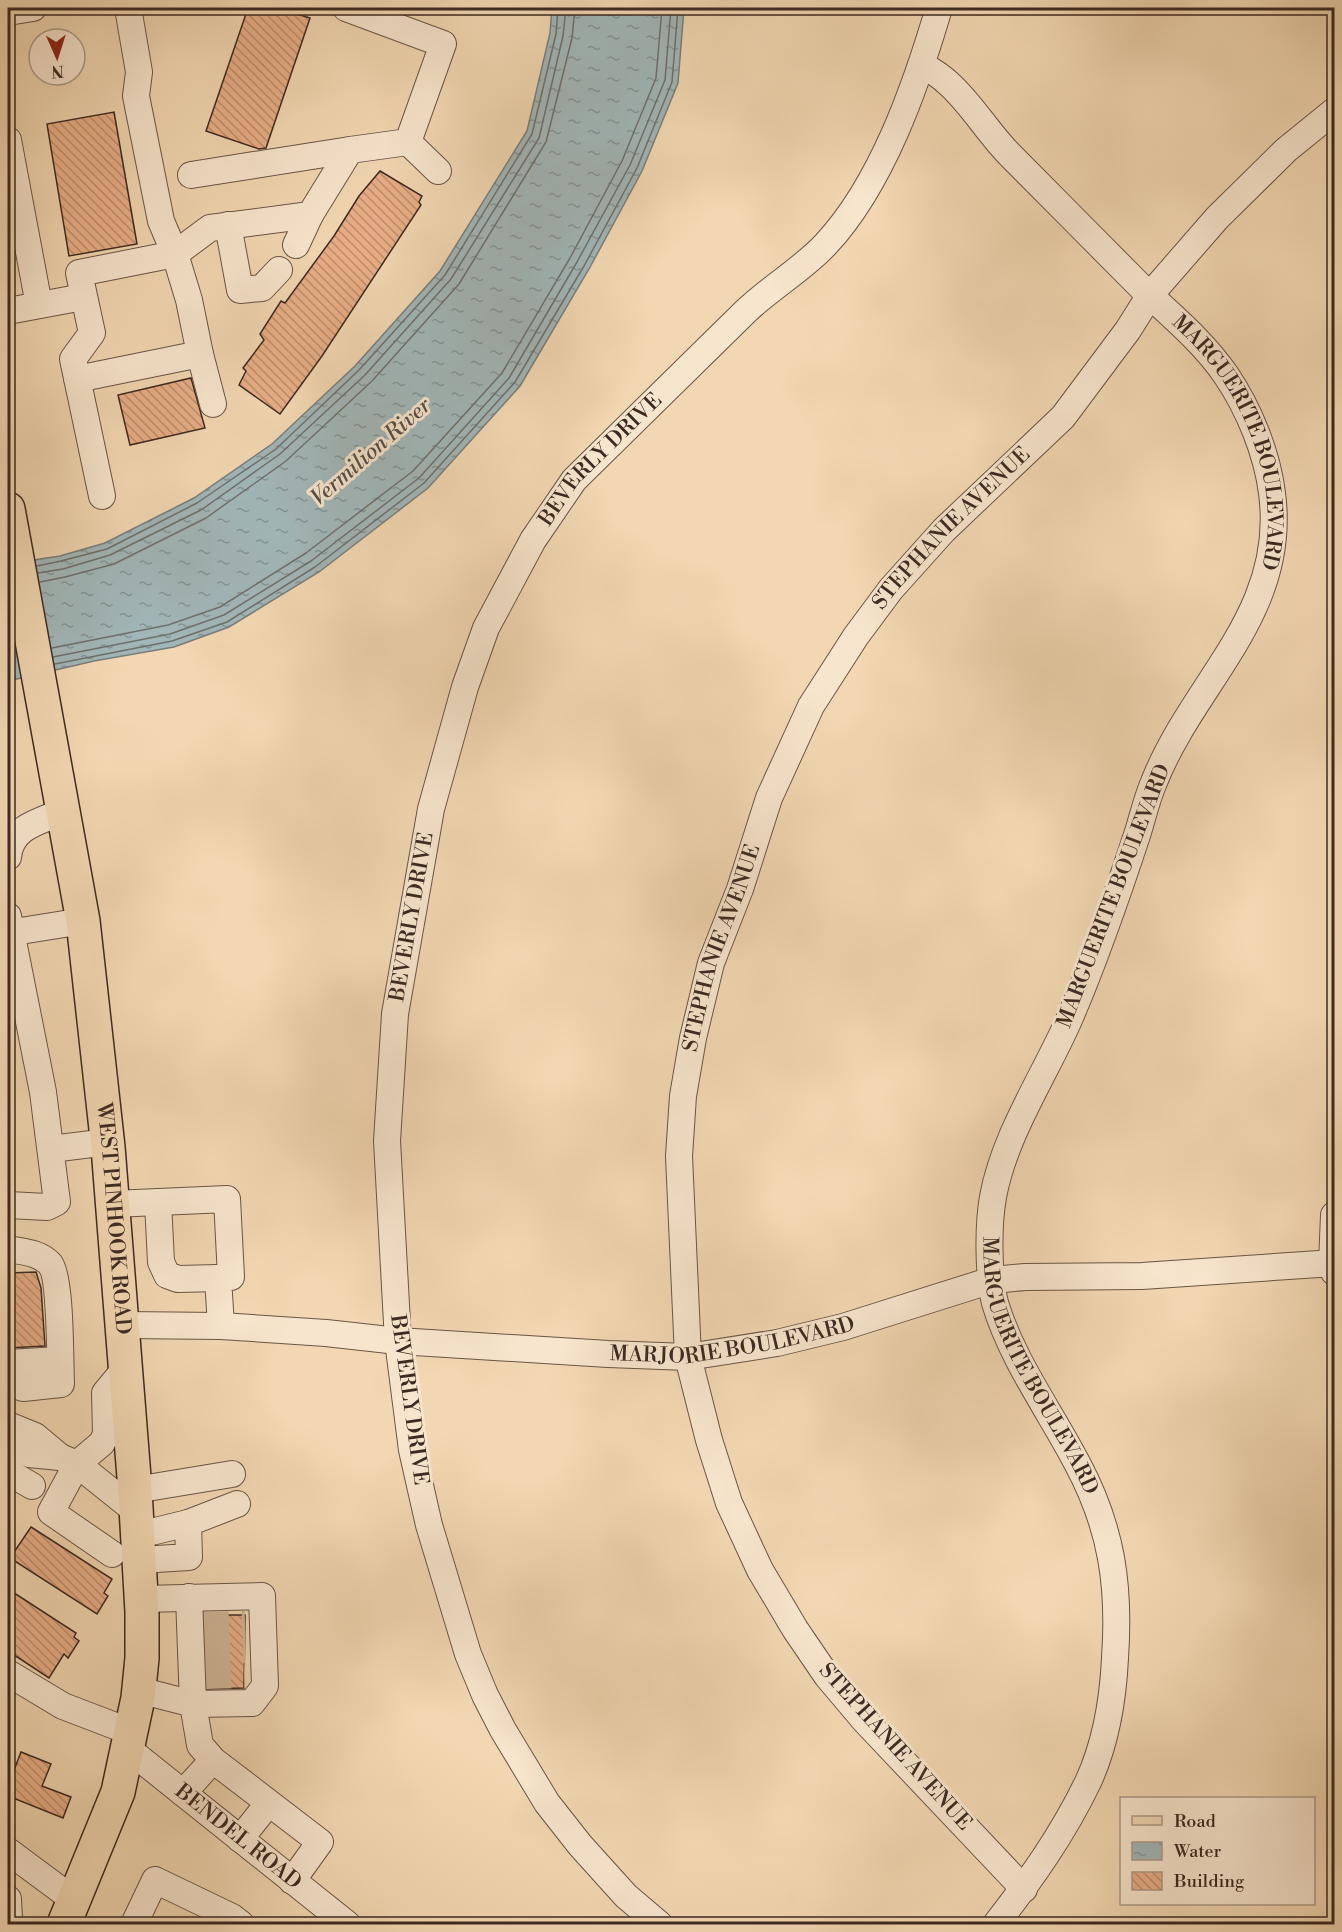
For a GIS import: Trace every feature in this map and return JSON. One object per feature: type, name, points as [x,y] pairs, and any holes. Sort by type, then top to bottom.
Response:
[{"type":"main road","name":"WEST PINHOOK ROAD","points":[[8,508],[47,734],[83,921],[108,1142],[123,1325],[132,1530],[142,1599],[142,1658],[130,1741],[118,1792],[69,1912]]},
{"type":"street","points":[[8,12],[33,8]]},
{"type":"street","points":[[128,8],[139,72],[136,96],[161,221],[175,254],[189,300],[213,404]]},
{"type":"street","points":[[346,8],[443,44],[408,142]]},
{"type":"street","name":"BEVERLY DRIVE","points":[[659,1924],[626,1896],[580,1845],[547,1803],[503,1730],[468,1654],[429,1525],[412,1450],[398,1341],[387,1141],[395,1014],[431,809],[465,687],[486,628],[533,540],[574,480],[746,310],[816,254],[852,213],[882,160],[922,64],[939,8]]},
{"type":"street","name":"MARGUERITE BOULEVARD","points":[[922,64],[946,81],[995,140],[1204,347],[1227,377],[1243,404],[1269,475],[1274,515],[1267,577],[1252,614],[1174,741],[1154,781],[1098,948],[1068,1022],[999,1167],[992,1202],[990,1229],[992,1280],[996,1306],[1012,1344],[1076,1460],[1100,1512],[1115,1573],[1118,1619],[1114,1679],[1105,1734],[1085,1788],[1054,1845],[1024,1889],[996,1924]]},
{"type":"street","name":"STEPHANIE AVENUE","points":[[1024,1889],[865,1721],[827,1676],[795,1629],[760,1570],[729,1503],[709,1440],[688,1357],[679,1156],[683,1096],[693,1038],[711,963],[740,889],[769,798],[811,706],[856,636],[884,598],[944,530],[1063,417],[1128,330],[1150,295],[1197,240],[1286,150],[1335,111]]},
{"type":"street","points":[[8,140],[39,305]]},
{"type":"street","points":[[191,175],[408,142]]},
{"type":"street","points":[[408,142],[438,171]]},
{"type":"street","points":[[296,245],[310,215],[350,150]]},
{"type":"street","points":[[102,496],[73,359],[92,333],[78,273],[175,254],[210,228],[310,215]]},
{"type":"street","points":[[228,225],[240,290],[262,288],[279,270]]},
{"type":"street","points":[[8,311],[83,297]]},
{"type":"street","points":[[77,379],[200,354]]},
{"type":"street","points":[[8,857],[8,848],[21,830],[62,812]]},
{"type":"street","points":[[8,1205],[47,1207],[57,1202],[34,1041],[8,927],[83,921]]},
{"type":"street","points":[[51,1149],[108,1142]]},
{"type":"street","points":[[113,1204],[158,1202],[227,1200],[231,1277],[178,1279],[167,1275],[161,1262],[158,1202]]},
{"type":"street","points":[[1334,1266],[1335,1215]]},
{"type":"street","points":[[8,1249],[36,1254],[51,1266],[56,1286],[61,1384],[15,1385],[8,1432],[29,1454],[69,1460],[102,1443],[106,1434],[105,1393],[125,1370]]},
{"type":"street","name":"MARJORIE BOULEVARD","points":[[123,1325],[221,1326],[326,1333],[398,1341],[688,1357],[777,1343],[843,1327],[992,1280],[1024,1277],[1142,1276],[1222,1269],[1334,1266]]},
{"type":"street","points":[[218,1278],[221,1326]]},
{"type":"street","points":[[8,1363],[60,1359]]},
{"type":"street","points":[[69,1460],[132,1530]]},
{"type":"street","points":[[69,1460],[51,1512],[132,1530],[189,1557],[188,1522]]},
{"type":"street","points":[[8,1472],[32,1486]]},
{"type":"street","points":[[132,1530],[232,1474]]},
{"type":"street","points":[[132,1530],[188,1522],[237,1504]]},
{"type":"street","points":[[139,1690],[193,1704],[252,1703],[265,1686],[255,1675],[254,1650],[254,1624],[262,1596],[142,1599]]},
{"type":"street","points":[[189,1597],[197,1637],[198,1676],[193,1704],[200,1745],[213,1760],[320,1842],[292,1881]]},
{"type":"street","name":"BENDEL ROAD","points":[[8,1673],[63,1706],[130,1741],[183,1793],[339,1922]]},
{"type":"street","points":[[183,1793],[213,1760]]},
{"type":"street","points":[[240,1839],[268,1803]]},
{"type":"street","points":[[8,1851],[69,1912]]},
{"type":"street","points":[[137,1923],[155,1880],[232,1917],[241,1924]]},
{"type":"street","points":[[8,1899],[8,1921]]},
{"type":"water","name":"Vermilion River","points":[[552,8],[684,8],[678,83],[642,171],[589,269],[520,386],[428,488],[319,572],[229,627],[174,647],[94,661],[8,681],[8,564],[60,556],[105,543],[194,498],[272,444],[355,366],[440,271],[527,131],[550,33]]},
{"type":"building","points":[[248,8],[277,8],[310,18],[266,148],[259,149],[206,131]]},
{"type":"building","points":[[114,112],[137,244],[69,256],[47,124]]},
{"type":"building","points":[[380,171],[422,196],[419,202],[421,205],[322,356],[280,414],[239,385],[246,371],[243,368],[264,340],[260,334],[281,301],[285,303],[334,236],[359,196]]},
{"type":"building","points":[[191,378],[205,428],[130,445],[118,395]]},
{"type":"building","points":[[36,1272],[41,1288],[45,1346],[8,1348],[8,1273]]},
{"type":"building","points":[[31,1527],[112,1579],[104,1593],[108,1596],[97,1614],[10,1558]]},
{"type":"building","points":[[8,1589],[76,1633],[74,1637],[79,1641],[68,1658],[64,1654],[49,1678],[8,1651]]},
{"type":"building","points":[[205,1615],[245,1615],[244,1688],[207,1689]]},
{"type":"building","points":[[21,1752],[51,1764],[42,1786],[71,1797],[63,1818],[8,1796],[8,1786]]},
{"type":"tunnel","points":[[203,1625],[245,1624]]},
{"type":"tunnel","points":[[204,1650],[245,1650]]},
{"type":"tunnel","points":[[205,1676],[245,1675]]}]
